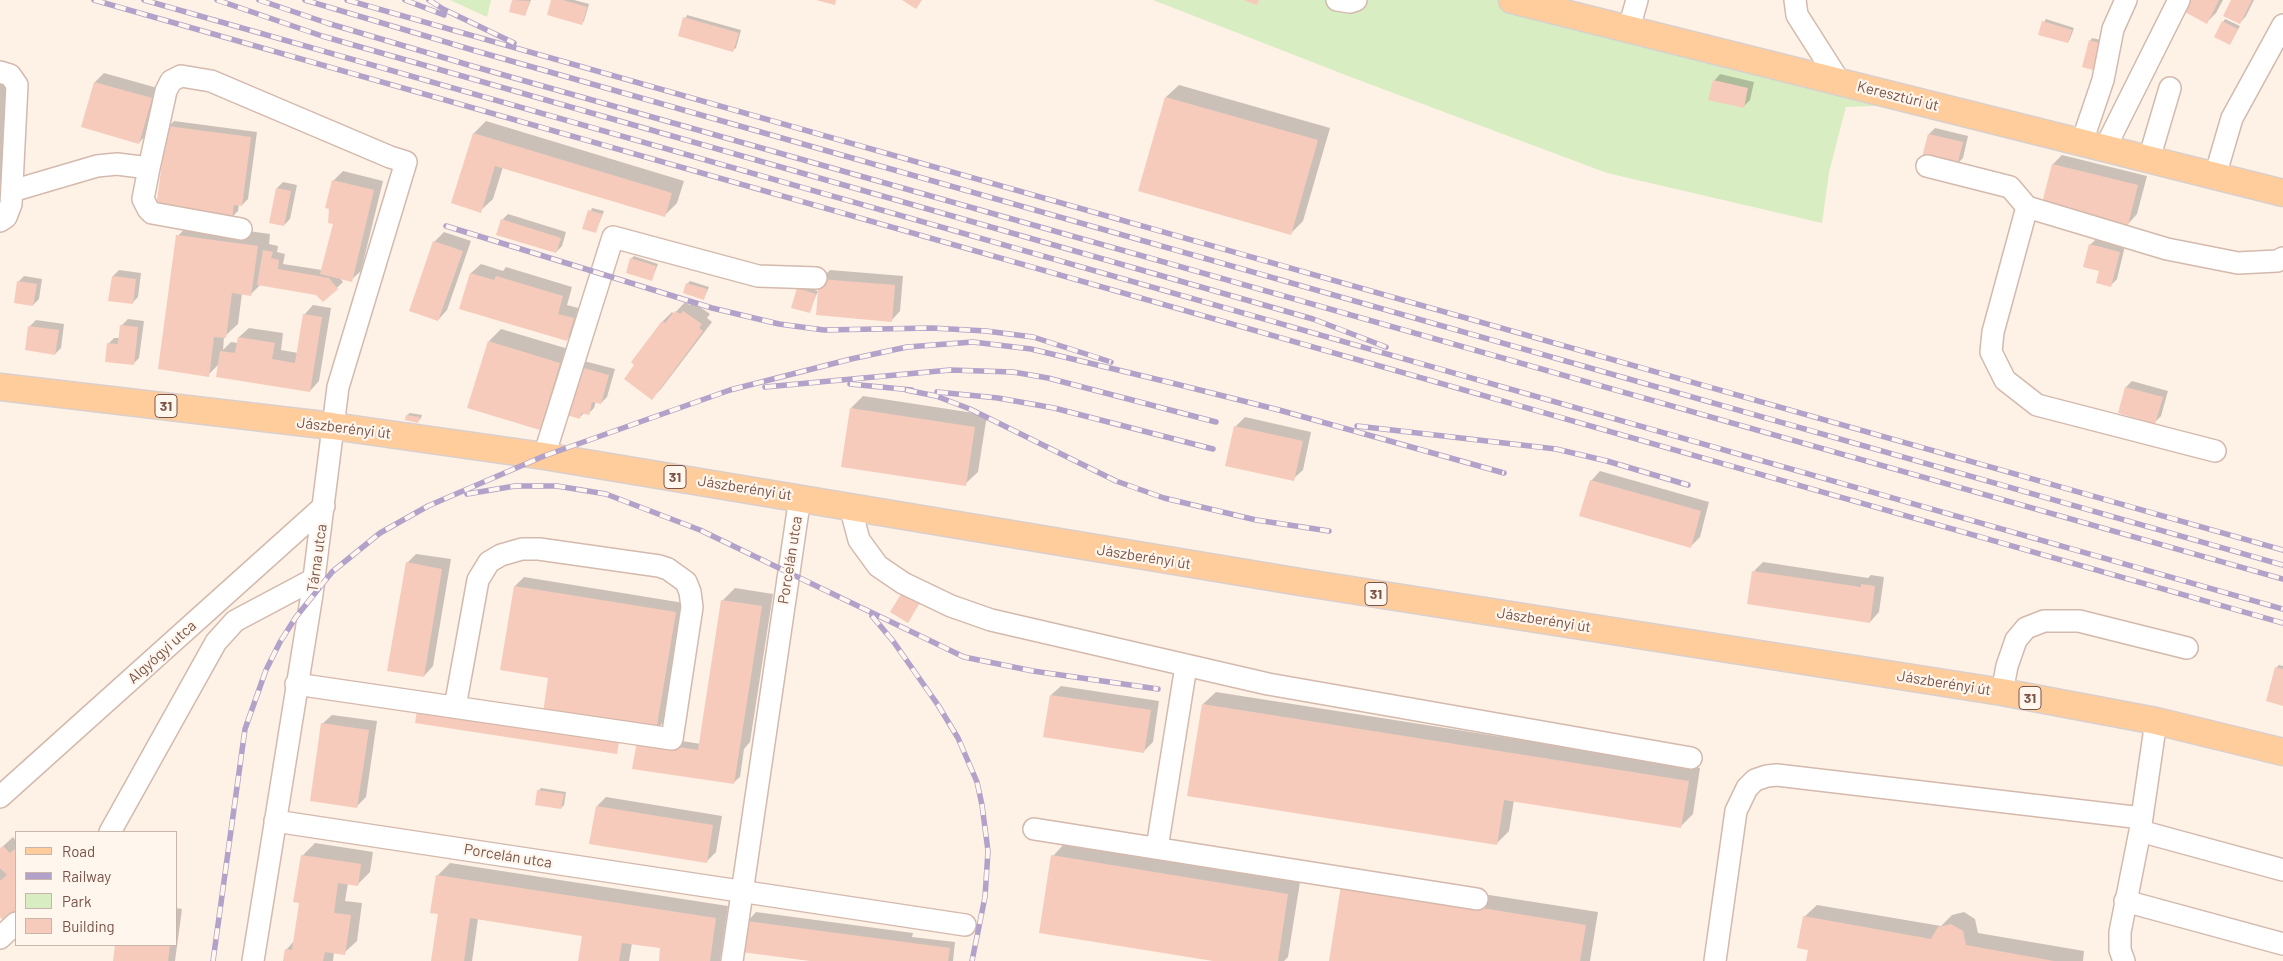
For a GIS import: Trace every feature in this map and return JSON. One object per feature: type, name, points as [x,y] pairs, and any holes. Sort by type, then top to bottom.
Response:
[{"type":"main road","name":"Keresztúri út","points":[[1512,0],[2283,193]]},
{"type":"main road","name":"Jászberényi út","points":[[0,387],[332,426],[544,456],[800,497],[893,515],[1280,579],[2002,692],[2156,721],[2283,752]]},
{"type":"street","points":[[1337,0],[1350,2],[1356,0]]},
{"type":"street","points":[[1629,28],[1637,0]]},
{"type":"street","points":[[1794,0],[1797,15],[1839,81]]},
{"type":"street","points":[[2094,145],[2103,80],[2113,29],[2126,0]]},
{"type":"street","points":[[2094,145],[2179,0]]},
{"type":"street","points":[[2215,176],[2232,118],[2283,25]]},
{"type":"street","points":[[0,72],[10,75],[18,84],[12,191],[8,213],[0,221]]},
{"type":"street","name":"Tárna utca","points":[[148,168],[166,91],[171,81],[181,76],[211,81],[390,157],[406,162],[338,387],[314,579],[253,961]]},
{"type":"street","points":[[2149,159],[2170,88]]},
{"type":"street","points":[[12,191],[97,166],[117,164],[148,168],[143,199],[152,213],[241,228]]},
{"type":"street","points":[[1927,166],[2010,187],[2027,207],[2167,249],[2238,264],[2277,261],[2283,258]]},
{"type":"street","points":[[2027,207],[1993,332],[1991,352],[2005,380],[2037,405],[2215,451]]},
{"type":"street","points":[[544,456],[614,237],[758,276],[816,278]]},
{"type":"street","name":"Porcelán utca","points":[[740,891],[800,497]]},
{"type":"street","name":"Algyógyi utca","points":[[4,786],[324,506]]},
{"type":"street","points":[[850,506],[859,540],[878,566],[911,587],[951,606],[991,620],[1268,684],[1691,758]]},
{"type":"street","points":[[296,684],[672,739],[692,607],[690,592],[686,582],[668,568],[659,566],[539,549],[522,549],[500,555],[490,562],[478,580],[455,707]]},
{"type":"street","points":[[111,831],[216,642],[235,622],[314,579]]},
{"type":"street","points":[[2002,692],[2007,666],[2016,640],[2026,628],[2044,621],[2078,622],[2188,648]]},
{"type":"street","points":[[1157,848],[1186,666]]},
{"type":"street","points":[[2124,961],[2120,950],[2120,932],[2141,825],[2156,721]]},
{"type":"street","points":[[1715,961],[1736,811],[1747,788],[1755,780],[1767,776],[1777,775],[2141,825],[2283,870]]},
{"type":"street","name":"Porcelán utca","points":[[274,821],[965,925]]},
{"type":"street","points":[[1034,829],[1477,899]]},
{"type":"street","points":[[732,961],[740,891]]},
{"type":"street","points":[[2126,901],[2283,944]]},
{"type":"street","points":[[0,938],[15,924]]},
{"type":"green space","points":[[450,0],[491,0],[487,17]]},
{"type":"green space","points":[[1153,0],[1519,0],[1901,105],[1846,107],[1829,172],[1822,223],[1607,173],[1348,76]]},
{"type":"building","points":[[512,0],[530,1],[525,16],[509,12]]},
{"type":"building","points":[[551,0],[563,0],[587,7],[582,25],[547,15]]},
{"type":"building","points":[[816,0],[836,0],[835,5]]},
{"type":"building","points":[[902,0],[922,0],[916,9]]},
{"type":"building","points":[[1243,0],[1259,0],[1257,5]]},
{"type":"building","points":[[2189,0],[2219,0],[2207,24],[2183,11]]},
{"type":"building","points":[[2231,0],[2252,0],[2240,24],[2223,16]]},
{"type":"building","points":[[683,17],[739,33],[733,52],[678,36]]},
{"type":"building","points":[[2042,21],[2072,30],[2068,43],[2038,35]]},
{"type":"building","points":[[2222,21],[2238,29],[2230,45],[2214,37]]},
{"type":"building","points":[[2089,40],[2099,43],[2093,70],[2082,67]]},
{"type":"building","points":[[1713,80],[1748,88],[1744,108],[1708,100]]},
{"type":"building","points":[[94,82],[152,98],[139,144],[81,127]]},
{"type":"building","points":[[1165,97],[1318,140],[1291,235],[1138,191]]},
{"type":"building","points":[[167,126],[251,137],[242,206],[234,205],[232,218],[156,208]]},
{"type":"building","points":[[473,133],[672,193],[665,217],[495,166],[481,213],[451,203]]},
{"type":"building","points":[[1928,134],[1963,142],[1957,166],[1922,157]]},
{"type":"building","points":[[2052,164],[2138,185],[2128,225],[2042,203]]},
{"type":"building","points":[[332,180],[374,190],[352,282],[320,274],[333,224],[328,223],[329,209],[325,208]]},
{"type":"building","points":[[276,188],[291,191],[284,226],[269,223]]},
{"type":"building","points":[[588,210],[602,214],[596,233],[582,229]]},
{"type":"building","points":[[501,219],[561,238],[556,253],[496,235]]},
{"type":"building","points":[[176,235],[258,246],[251,296],[232,293],[226,338],[214,337],[209,377],[158,369]]},
{"type":"building","points":[[433,241],[463,251],[438,321],[409,311]]},
{"type":"building","points":[[2089,244],[2120,252],[2111,287],[2096,283],[2099,271],[2083,267]]},
{"type":"building","points":[[263,250],[273,252],[271,258],[279,260],[278,269],[329,278],[338,289],[323,302],[316,295],[257,285]]},
{"type":"building","points":[[630,258],[656,266],[652,281],[626,273]]},
{"type":"building","points":[[470,273],[494,280],[496,276],[563,296],[558,314],[574,318],[567,341],[459,309]]},
{"type":"building","points":[[112,276],[136,279],[133,304],[108,301]]},
{"type":"building","points":[[819,279],[895,285],[892,322],[816,315]]},
{"type":"building","points":[[17,281],[37,284],[33,306],[14,303]]},
{"type":"building","points":[[686,283],[707,289],[704,300],[683,293]]},
{"type":"building","points":[[797,288],[816,294],[810,313],[791,308]]},
{"type":"building","points":[[675,311],[680,314],[683,311],[702,324],[699,328],[703,331],[652,400],[624,379],[634,365],[631,362],[662,321],[665,323]]},
{"type":"building","points":[[303,314],[322,317],[310,392],[216,377],[220,351],[235,353],[238,337],[275,343],[272,359],[295,363]]},
{"type":"building","points":[[120,325],[138,327],[134,365],[105,362],[107,343],[118,344]]},
{"type":"building","points":[[28,326],[59,330],[55,355],[25,350]]},
{"type":"building","points":[[488,341],[560,363],[540,430],[467,408]]},
{"type":"building","points":[[576,366],[609,375],[601,404],[592,402],[589,415],[581,413],[580,419],[563,414]]},
{"type":"building","points":[[2125,387],[2163,397],[2155,424],[2118,413]]},
{"type":"building","points":[[850,408],[975,427],[966,486],[841,467]]},
{"type":"building","points":[[406,415],[420,417],[418,423],[405,420]]},
{"type":"building","points":[[1234,426],[1303,441],[1294,481],[1225,466]]},
{"type":"building","points":[[1590,480],[1701,511],[1691,548],[1579,516]]},
{"type":"building","points":[[406,562],[442,569],[424,677],[387,671]]},
{"type":"building","points":[[1752,571],[1861,587],[1861,584],[1875,586],[1870,623],[1747,604]]},
{"type":"building","points":[[514,586],[676,612],[656,731],[543,713],[548,678],[500,670]]},
{"type":"building","points":[[901,594],[919,604],[908,623],[890,612]]},
{"type":"building","points":[[721,600],[762,606],[734,784],[632,769],[637,741],[698,750]]},
{"type":"building","points":[[2275,667],[2283,669],[2283,706],[2266,701]]},
{"type":"building","points":[[1050,695],[1151,710],[1144,753],[1043,737]]},
{"type":"building","points":[[1202,704],[1689,781],[1681,828],[1504,800],[1497,845],[1187,796]]},
{"type":"building","points":[[417,711],[619,742],[617,754],[415,723]]},
{"type":"building","points":[[321,723],[369,730],[357,808],[310,801]]},
{"type":"building","points":[[537,790],[564,794],[561,809],[535,805]]},
{"type":"building","points":[[596,806],[713,825],[707,863],[589,844]]},
{"type":"building","points":[[3,846],[10,853],[15,849],[15,918],[7,925],[0,917],[0,881],[7,875],[0,868],[0,848]]},
{"type":"building","points":[[301,855],[361,864],[358,886],[338,883],[334,913],[351,915],[345,955],[325,952],[323,961],[283,961],[285,949],[292,950],[299,903],[293,902]]},
{"type":"building","points":[[1051,855],[1288,894],[1278,961],[1213,961],[1039,933]]},
{"type":"building","points":[[436,875],[716,918],[710,961],[659,961],[660,948],[622,943],[619,961],[578,961],[582,936],[470,918],[464,961],[431,961],[438,914],[430,913]]},
{"type":"building","points":[[1341,885],[1586,925],[1580,961],[1329,961]]},
{"type":"building","points":[[1803,916],[1931,939],[1938,927],[1951,924],[1963,931],[1966,945],[2054,961],[1806,961],[1808,950],[1797,948]]},
{"type":"building","points":[[746,921],[950,948],[948,961],[810,961],[741,952]]},
{"type":"building","points":[[115,946],[170,946],[168,961],[113,961]]},
{"type":"railway","points":[[94,0],[2283,623]]},
{"type":"railway","points":[[144,0],[2283,609]]},
{"type":"railway","points":[[217,0],[322,36],[1313,319],[1386,347]]},
{"type":"railway","points":[[259,0],[327,23],[472,66],[2283,579]]},
{"type":"railway","points":[[305,0],[476,51],[2283,565]]},
{"type":"railway","points":[[347,0],[2283,550]]},
{"type":"railway","points":[[405,0],[444,15]]},
{"type":"railway","points":[[429,0],[443,9],[514,43]]},
{"type":"railway","points":[[446,226],[712,308],[779,324],[824,330],[932,328],[986,331],[1033,337],[1111,362]]},
{"type":"railway","points":[[213,961],[245,729],[266,670],[280,642],[296,617],[332,572],[380,533],[428,506],[544,456],[730,390],[851,359],[907,347],[973,342],[1031,349],[1172,383],[1279,410],[1504,473]]},
{"type":"railway","points":[[765,387],[950,370],[1013,372],[1048,378],[1216,422]]},
{"type":"railway","points":[[850,384],[912,390]]},
{"type":"railway","points":[[906,390],[936,396],[970,409],[1116,481],[1164,498],[1256,520],[1329,531]]},
{"type":"railway","points":[[937,392],[998,398],[1054,408],[1213,449]]},
{"type":"railway","points":[[1357,426],[1556,449],[1607,461],[1688,485]]},
{"type":"railway","points":[[467,494],[515,486],[557,486],[606,494],[700,530],[964,657],[1033,671],[1158,689]]},
{"type":"railway","points":[[872,616],[893,641],[938,705],[958,738],[977,782],[988,851],[985,897],[972,961]]}]
